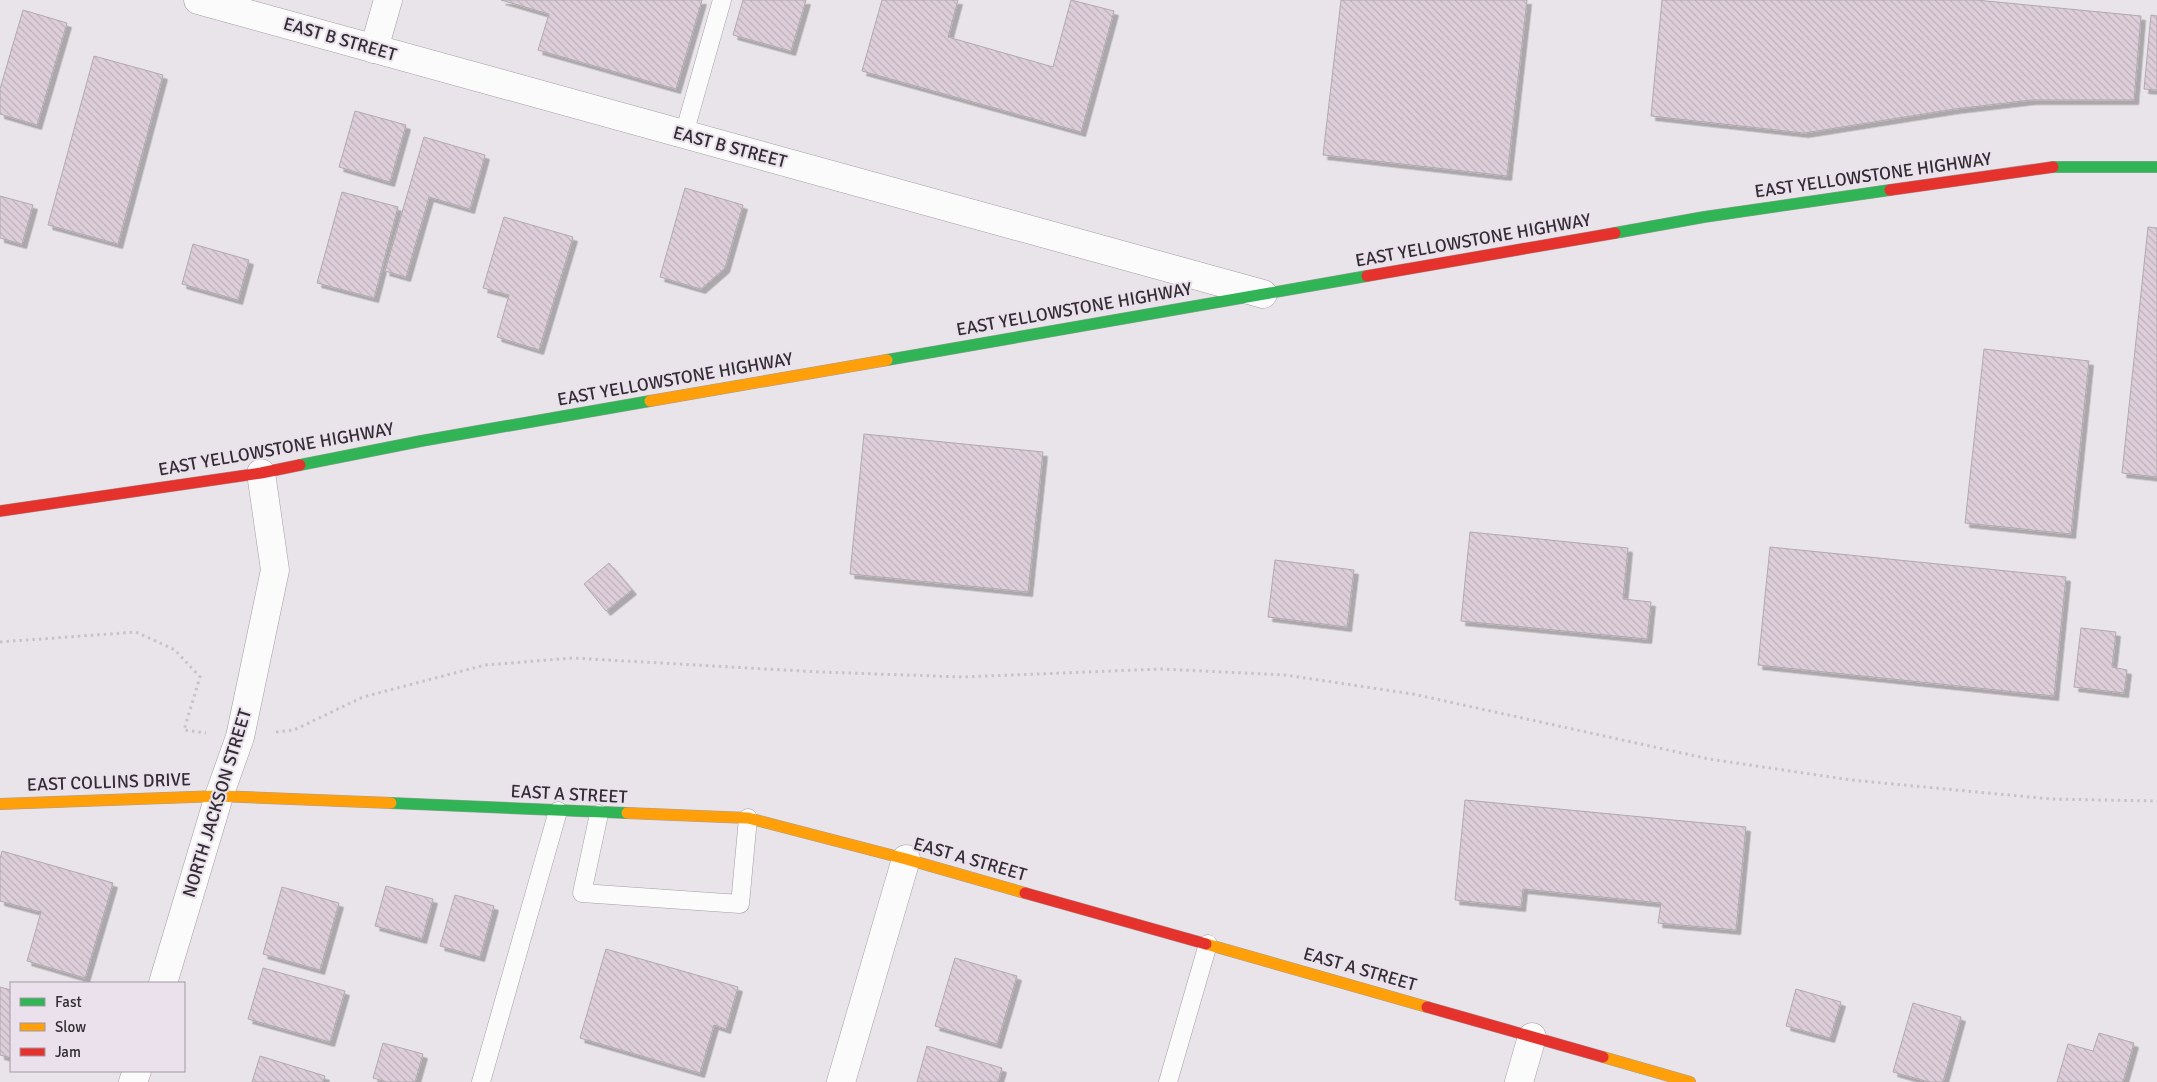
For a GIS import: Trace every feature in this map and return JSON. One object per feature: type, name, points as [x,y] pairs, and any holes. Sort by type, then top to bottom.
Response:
[{"type":"main road","name":"EAST YELLOWSTONE HIGHWAY","points":[[0,511],[262,473],[421,441],[1704,218],[2041,168],[2157,167]]},
{"type":"main road","name":"EAST COLLINS DRIVE","points":[[0,804],[219,796]]},
{"type":"main road","name":"EAST A STREET","points":[[219,796],[558,810],[599,814],[748,818],[906,858],[1690,1082]]},
{"type":"street","name":"EAST B STREET","points":[[198,0],[1263,294]]},
{"type":"street","points":[[374,49],[388,0]]},
{"type":"street","name":"NORTH JACKSON STREET","points":[[163,982],[219,796],[240,737],[275,570],[262,473]]},
{"type":"street","points":[[841,1082],[906,858]]},
{"type":"street","points":[[1519,1082],[1532,1037]]},
{"type":"lane","points":[[684,134],[722,0]]},
{"type":"lane","points":[[481,1082],[558,810]]},
{"type":"lane","points":[[599,814],[582,893],[740,904],[748,818]]},
{"type":"lane","points":[[1168,1082],[1208,944]]},
{"type":"path","points":[[0,642],[136,632],[175,650],[200,676],[184,730],[240,737],[294,730],[363,697],[485,664],[573,658],[819,672],[963,677],[1161,670],[1285,675],[1413,694],[1709,759],[1851,780],[2052,798],[2157,801]]},
{"type":"building","points":[[501,0],[702,0],[676,89],[538,50],[549,14]]},
{"type":"building","points":[[743,0],[806,0],[791,51],[733,35]]},
{"type":"building","points":[[882,0],[958,0],[948,37],[1053,67],[1071,0],[1114,11],[1081,132],[862,71]]},
{"type":"building","points":[[1341,0],[1527,0],[1507,176],[1323,155]]},
{"type":"building","points":[[1662,0],[1976,0],[2141,16],[2134,100],[2031,100],[1955,109],[1804,133],[1651,116]]},
{"type":"building","points":[[23,10],[67,23],[37,125],[0,114],[0,89]]},
{"type":"building","points":[[2151,15],[2157,16],[2157,90],[2144,89]]},
{"type":"building","points":[[94,56],[163,75],[118,244],[48,225]]},
{"type":"building","points":[[355,111],[406,125],[390,182],[339,167]]},
{"type":"building","points":[[424,137],[485,155],[470,209],[429,197],[406,277],[385,271]]},
{"type":"building","points":[[685,188],[743,205],[725,268],[701,289],[660,277]]},
{"type":"building","points":[[342,192],[398,207],[374,298],[317,283]]},
{"type":"building","points":[[0,196],[33,205],[22,244],[0,238]]},
{"type":"building","points":[[504,217],[573,237],[539,350],[497,337],[509,295],[483,288]]},
{"type":"building","points":[[2148,227],[2157,228],[2157,477],[2122,473]]},
{"type":"building","points":[[193,244],[249,260],[238,300],[182,284]]},
{"type":"building","points":[[1984,349],[2089,361],[2071,534],[1965,523]]},
{"type":"building","points":[[864,434],[1043,452],[1028,592],[850,574]]},
{"type":"building","points":[[1470,532],[1628,548],[1623,599],[1651,602],[1647,639],[1461,621]]},
{"type":"building","points":[[1770,547],[2066,577],[2054,696],[1758,665]]},
{"type":"building","points":[[1275,560],[1354,570],[1347,627],[1268,617]]},
{"type":"building","points":[[609,563],[632,590],[606,611],[584,584]]},
{"type":"building","points":[[2081,628],[2116,632],[2112,667],[2127,670],[2124,693],[2074,687]]},
{"type":"building","points":[[1465,800],[1746,827],[1736,930],[1658,923],[1661,903],[1523,889],[1521,907],[1455,900]]},
{"type":"building","points":[[2,851],[113,883],[85,978],[27,961],[41,912],[0,901],[0,859]]},
{"type":"building","points":[[386,886],[433,899],[422,939],[375,926]]},
{"type":"building","points":[[282,887],[339,903],[320,970],[263,954]]},
{"type":"building","points":[[455,895],[494,906],[480,957],[440,946]]},
{"type":"building","points":[[606,949],[738,987],[726,1029],[714,1025],[700,1073],[580,1038]]},
{"type":"building","points":[[955,958],[1017,976],[997,1044],[935,1026]]},
{"type":"building","points":[[263,968],[345,991],[330,1042],[248,1019]]},
{"type":"building","points":[[0,987],[10,990],[10,1058],[0,1055]]},
{"type":"building","points":[[1796,989],[1841,1002],[1830,1038],[1786,1026]]},
{"type":"building","points":[[1913,1003],[1961,1017],[1943,1082],[1929,1082],[1893,1072]]},
{"type":"building","points":[[2099,1033],[2134,1043],[2123,1082],[2057,1082],[2068,1044],[2093,1051]]},
{"type":"building","points":[[383,1043],[423,1054],[415,1082],[387,1082],[373,1078]]},
{"type":"building","points":[[927,1046],[1002,1068],[998,1082],[917,1082]]},
{"type":"building","points":[[260,1056],[325,1076],[323,1082],[252,1082]]},
{"type":"traffic: fast","points":[[2053,167],[2157,167]]},
{"type":"traffic: fast","points":[[1615,233],[1704,217],[1890,190]]},
{"type":"traffic: fast","points":[[887,360],[1367,276]]},
{"type":"traffic: fast","points":[[300,465],[421,441],[650,401]]},
{"type":"traffic: fast","points":[[391,803],[627,813]]},
{"type":"traffic: slow","points":[[650,401],[887,360]]},
{"type":"traffic: slow","points":[[0,804],[219,796],[391,803]]},
{"type":"traffic: slow","points":[[627,813],[748,818],[906,859],[1025,893]]},
{"type":"traffic: slow","points":[[1206,944],[1427,1007]]},
{"type":"traffic: slow","points":[[1603,1057],[1690,1082]]},
{"type":"traffic: jam","points":[[1890,190],[2053,167]]},
{"type":"traffic: jam","points":[[1367,276],[1615,233]]},
{"type":"traffic: jam","points":[[0,511],[261,473],[300,465]]},
{"type":"traffic: jam","points":[[1025,893],[1206,944]]},
{"type":"traffic: jam","points":[[1427,1007],[1603,1057]]}]
